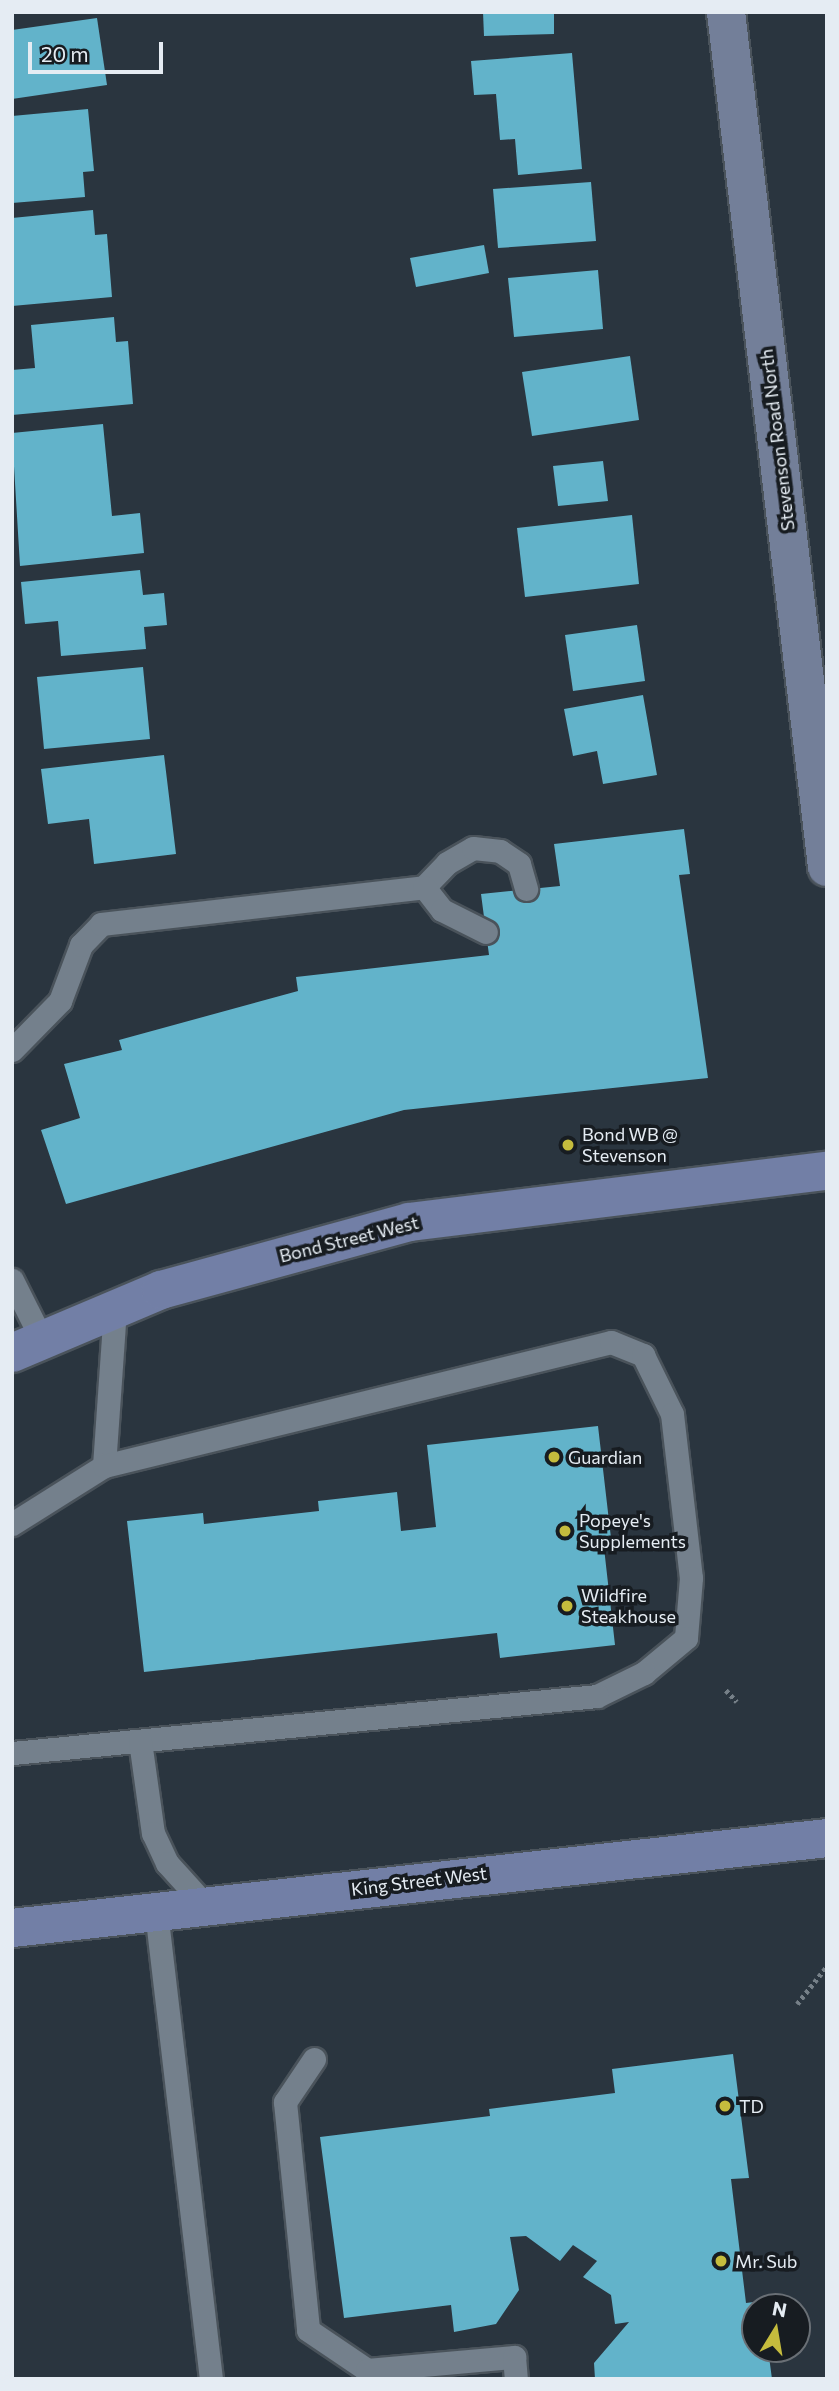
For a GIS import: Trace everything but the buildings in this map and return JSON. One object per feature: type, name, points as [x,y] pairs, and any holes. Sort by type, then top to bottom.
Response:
[{"type":"main road","name":"Stevenson Road North","points":[[726,12],[827,867]]},
{"type":"main road","name":"Bond Street West","points":[[27,1347],[161,1290],[409,1222],[827,1171]]},
{"type":"main road","name":"King Street West","points":[[12,1928],[827,1838]]},
{"type":"lane","points":[[12,1050],[60,1001],[81,945],[101,924],[424,887],[447,863],[473,848],[500,851],[519,864],[526,889]]},
{"type":"lane","points":[[424,887],[442,910],[486,932]]},
{"type":"lane","points":[[12,1280],[27,1347]]},
{"type":"lane","points":[[104,1466],[115,1309]]},
{"type":"lane","points":[[12,1524],[104,1466],[611,1342],[643,1355],[672,1413],[691,1578],[686,1638],[644,1673],[597,1696],[12,1754]]},
{"type":"lane","points":[[140,1741],[153,1833],[167,1863],[205,1905]]},
{"type":"lane","points":[[156,1911],[211,2379]]},
{"type":"lane","points":[[314,2059],[285,2102],[308,2330],[368,2374],[514,2357],[516,2379]]},
{"type":"path","points":[[726,1689],[737,1702]]},
{"type":"path","points":[[797,2004],[827,1966]]},
{"type":"place","name":"Bond WB @ Stevenson","points":[[568,1145]]},
{"type":"place","name":"Guardian","points":[[554,1457]]},
{"type":"place","name":"Popeye's Supplements","points":[[565,1531]]},
{"type":"place","name":"Wildfire Steakhouse","points":[[567,1606]]},
{"type":"place","name":"TD","points":[[725,2106]]},
{"type":"place","name":"Mr. Sub","points":[[721,2261]]}]
